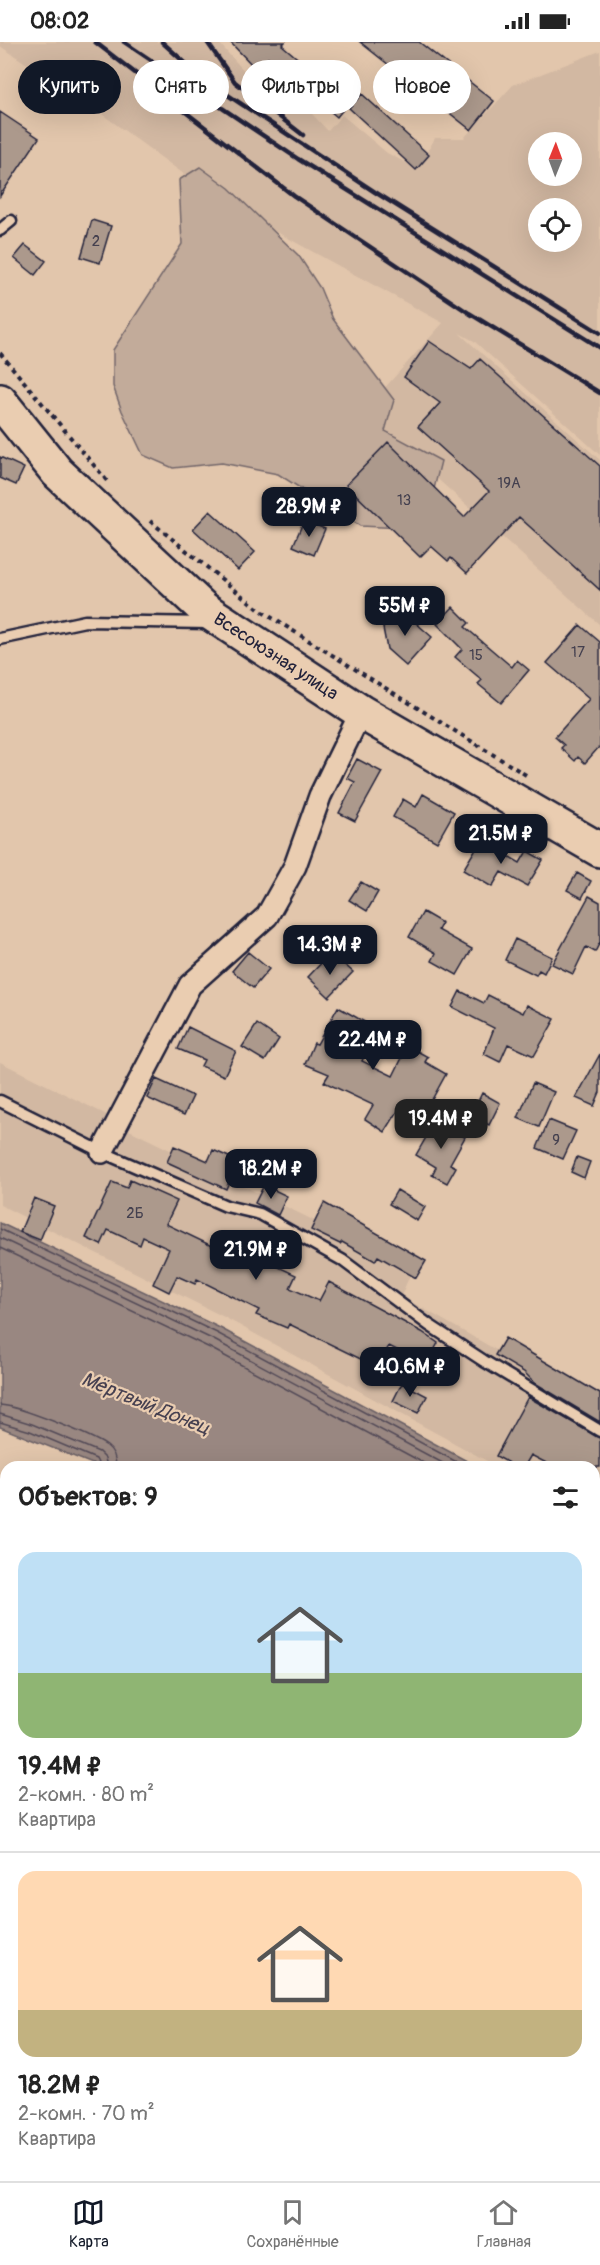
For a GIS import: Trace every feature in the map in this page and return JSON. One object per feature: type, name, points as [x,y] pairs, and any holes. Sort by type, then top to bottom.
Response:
[{"type":"highway","name":"Всесоюзная улица","points":[[0,401],[57,472],[204,609],[361,712],[600,850]]},
{"type":"street","points":[[102,1152],[190,986],[267,916],[295,866],[320,796],[361,712]]},
{"type":"lane","points":[[0,230],[11,221]]},
{"type":"lane","points":[[0,639],[85,621],[227,624]]},
{"type":"lane","points":[[0,1101],[102,1152],[226,1206],[260,1214],[291,1231],[342,1260],[429,1325],[484,1361],[600,1431]]},
{"type":"path","points":[[0,353],[112,487]]},
{"type":"path","points":[[146,518],[261,611],[530,778]]},
{"type":"shaded area","points":[[0,42],[218,42],[241,68],[241,114],[312,114],[328,131],[342,115],[387,153],[418,169],[435,138],[464,138],[513,85],[600,51],[600,455],[474,341],[459,333],[600,460],[600,625],[363,412],[443,323],[222,202],[102,114],[121,114],[121,60],[21,60],[0,46]]},
{"type":"shaded area","points":[[200,167],[229,188],[299,256],[320,288],[333,319],[394,400],[385,431],[441,461],[424,529],[360,526],[278,474],[222,463],[173,468],[143,455],[113,386],[113,350],[182,244],[179,180]]},
{"type":"shaded area","points":[[0,1062],[111,1117],[123,1127],[317,1222],[410,1275],[401,1296],[600,1409],[600,1461],[487,1461],[224,1317],[0,1205]]},
{"type":"water","name":"Мёртвый Донец","points":[[0,1223],[220,1328],[467,1461],[85,1461],[0,1427]]},
{"type":"building","points":[[230,42],[285,42],[282,45],[300,60],[270,60],[268,58],[247,60]]},
{"type":"building","points":[[360,42],[419,42],[442,60],[383,60]]},
{"type":"building","points":[[471,83],[494,101],[471,130],[451,114],[471,114]]},
{"type":"building","points":[[361,95],[373,104],[373,114],[384,114],[429,155],[416,170],[355,114],[361,114]]},
{"type":"building","points":[[0,112],[39,138],[0,196]]},
{"type":"building","points":[[92,220],[111,226],[100,263],[81,257]]},
{"type":"building","points":[[25,245],[46,261],[35,275],[14,258]]},
{"type":"building","points":[[429,341],[471,369],[480,359],[600,466],[600,590],[519,517],[467,573],[451,558],[448,561],[431,546],[420,557],[346,485],[388,442],[464,517],[489,491],[418,427],[440,403],[404,377]]},
{"type":"building","points":[[0,457],[24,468],[16,485],[0,478]]},
{"type":"building","points":[[210,511],[255,552],[238,570],[193,529]]},
{"type":"building","points":[[304,520],[325,529],[314,555],[293,546]]},
{"type":"building","points":[[453,607],[469,623],[465,627],[512,667],[517,660],[529,670],[501,703],[478,684],[482,680],[455,657],[462,649],[437,624]]},
{"type":"building","points":[[400,609],[432,637],[406,666],[387,649],[383,628]]},
{"type":"building","points":[[580,625],[600,642],[600,746],[585,763],[578,757],[575,761],[561,748],[564,745],[555,737],[589,699],[547,663]]},
{"type":"building","points":[[357,759],[382,772],[355,821],[339,813],[355,782],[347,778]]},
{"type":"building","points":[[423,794],[454,812],[437,842],[393,817],[403,799],[416,807]]},
{"type":"building","points":[[481,840],[520,863],[527,851],[543,860],[527,886],[501,872],[492,887],[463,870]]},
{"type":"building","points":[[577,873],[591,881],[582,898],[567,890]]},
{"type":"building","points":[[361,882],[378,892],[367,911],[349,900]]},
{"type":"building","points":[[589,896],[600,902],[600,942],[595,952],[586,947],[573,974],[552,964]]},
{"type":"building","points":[[423,912],[442,923],[438,930],[472,949],[457,975],[432,961],[436,953],[409,937]]},
{"type":"building","points":[[515,939],[552,957],[544,973],[539,970],[536,975],[505,960]]},
{"type":"building","points":[[248,952],[269,969],[253,988],[232,971]]},
{"type":"building","points":[[327,957],[334,963],[338,959],[353,972],[329,997],[308,977]]},
{"type":"building","points":[[460,991],[484,1003],[488,995],[523,1013],[527,1005],[555,1019],[534,1056],[508,1044],[500,1062],[484,1054],[494,1028],[452,1007]]},
{"type":"building","points":[[338,1007],[377,1029],[362,1061],[393,1076],[408,1046],[428,1057],[425,1062],[446,1074],[424,1114],[403,1103],[385,1132],[365,1119],[373,1105],[324,1082],[329,1074],[305,1064],[314,1043],[317,1044]]},
{"type":"building","points":[[257,1024],[279,1039],[265,1061],[242,1047]]},
{"type":"building","points":[[188,1027],[236,1051],[224,1076],[201,1066],[204,1060],[178,1049]]},
{"type":"building","points":[[600,1054],[600,1092],[594,1106],[576,1098]]},
{"type":"building","points":[[156,1079],[193,1096],[184,1115],[147,1098]]},
{"type":"building","points":[[533,1083],[554,1092],[539,1127],[518,1118]]},
{"type":"building","points":[[482,1093],[500,1103],[489,1125],[471,1116]]},
{"type":"building","points":[[436,1120],[465,1137],[450,1164],[456,1167],[447,1183],[432,1175],[436,1167],[416,1155]]},
{"type":"building","points":[[549,1120],[576,1131],[563,1159],[537,1148]]},
{"type":"building","points":[[174,1146],[208,1161],[213,1150],[238,1161],[226,1189],[167,1162]]},
{"type":"building","points":[[577,1157],[590,1162],[584,1178],[571,1172]]},
{"type":"building","points":[[130,1180],[177,1201],[166,1224],[218,1249],[222,1241],[296,1275],[290,1288],[319,1301],[329,1282],[422,1332],[438,1343],[426,1365],[389,1346],[377,1367],[289,1324],[287,1328],[256,1315],[259,1310],[197,1279],[195,1284],[177,1276],[169,1292],[153,1284],[169,1249],[143,1237],[140,1245],[108,1230],[101,1245],[86,1238],[112,1182],[127,1188]]},
{"type":"building","points":[[264,1185],[287,1196],[278,1215],[255,1203]]},
{"type":"building","points":[[397,1190],[425,1207],[417,1221],[389,1204]]},
{"type":"building","points":[[34,1198],[54,1206],[40,1240],[20,1232]]},
{"type":"building","points":[[324,1203],[426,1261],[416,1278],[378,1256],[375,1261],[342,1242],[340,1244],[311,1230]]},
{"type":"building","points":[[505,1338],[600,1394],[600,1422],[535,1383],[524,1372],[495,1355]]},
{"type":"building","points":[[402,1383],[427,1396],[418,1413],[393,1401]]},
{"type":"building","points":[[528,1397],[600,1438],[600,1461],[542,1461],[531,1455],[528,1461],[505,1461],[496,1456]]},
{"type":"railway","points":[[95,42],[294,196],[469,313],[600,393]]},
{"type":"railway","points":[[124,42],[298,159],[600,348]]},
{"type":"railway","points":[[162,42],[202,78],[375,192],[600,333]]},
{"type":"railway","points":[[207,42],[235,82],[303,135]]}]
